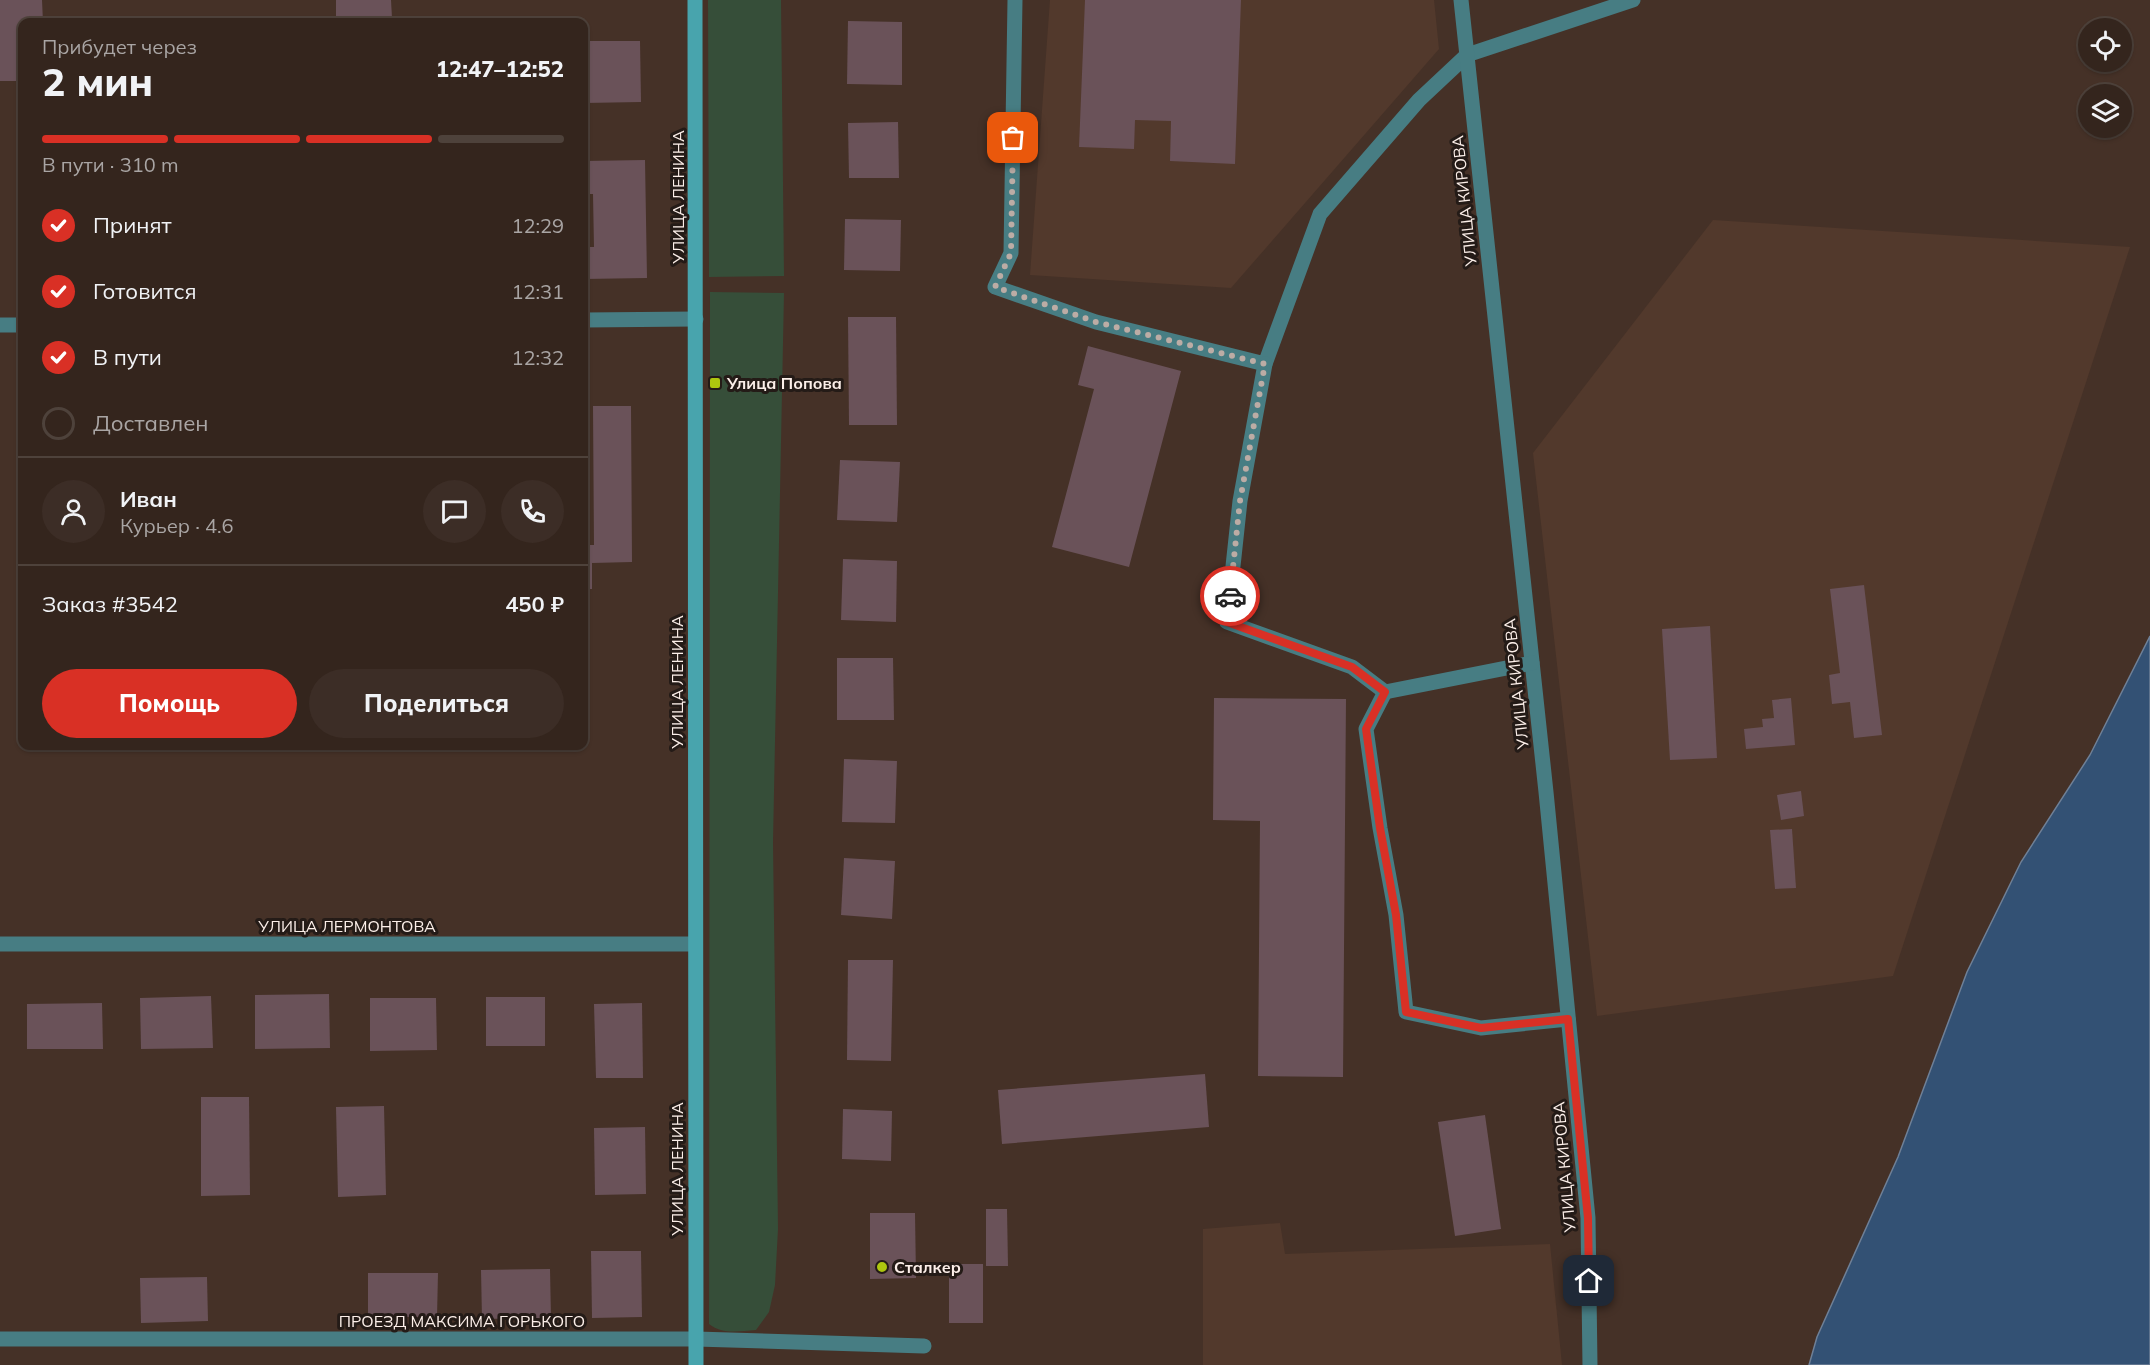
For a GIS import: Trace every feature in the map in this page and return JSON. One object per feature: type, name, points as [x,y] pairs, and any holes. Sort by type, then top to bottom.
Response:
[{"type":"street","name":"УЛИЦА ЛЕНИНА","points":[[695,0],[696,1365]]},
{"type":"street","points":[[1015,0],[1011,253],[995,287],[1096,322],[1265,364]]},
{"type":"street","name":"УЛИЦА КИРОВА","points":[[1461,0],[1532,663],[1588,1218],[1590,1365]]},
{"type":"street","points":[[1532,663],[1385,692],[1352,667],[1227,622],[1240,501],[1265,364],[1320,214],[1419,100],[1467,55],[1633,0]]},
{"type":"street","points":[[588,320],[696,319]]},
{"type":"street","points":[[0,325],[18,325]]},
{"type":"street","points":[[1385,692],[1366,729],[1380,828],[1396,915],[1406,1012],[1481,1028],[1568,1019]]},
{"type":"street","name":"УЛИЦА ЛЕРМОНТОВА","points":[[0,944],[694,944]]},
{"type":"street","name":"ПРОЕЗД МАКСИМА ГОРЬКОГО","points":[[0,1339],[696,1339],[924,1346]]},
{"type":"shaded area","points":[[1050,0],[1434,0],[1439,49],[1231,288],[1030,275]]},
{"type":"shaded area","points":[[1713,220],[2130,247],[1893,976],[1597,1016],[1533,453]]},
{"type":"shaded area","points":[[1280,1223],[1285,1254],[1550,1244],[1562,1365],[1203,1365],[1203,1229]]},
{"type":"green space","points":[[708,0],[781,0],[784,276],[709,277]]},
{"type":"green space","points":[[710,292],[784,293],[773,842],[778,1229],[775,1285],[769,1312],[756,1330],[737,1331],[720,1330],[709,1324]]},
{"type":"water","points":[[2150,636],[2150,1365],[1809,1365],[1817,1337],[1898,1157],[1967,972],[2021,862],[2090,755]]},
{"type":"building","points":[[0,0],[42,0],[43,18],[18,18],[18,81],[0,81]]},
{"type":"building","points":[[336,0],[391,0],[392,18],[336,18]]},
{"type":"building","points":[[1085,0],[1241,0],[1235,164],[1170,161],[1171,121],[1135,120],[1134,149],[1079,147]]},
{"type":"building","points":[[848,21],[902,22],[902,85],[847,84]]},
{"type":"building","points":[[588,41],[640,41],[641,102],[588,103]]},
{"type":"building","points":[[898,122],[899,178],[849,178],[848,123]]},
{"type":"building","points":[[645,160],[647,278],[588,279],[588,247],[594,247],[593,194],[588,194],[588,161]]},
{"type":"building","points":[[845,219],[901,220],[900,271],[844,270]]},
{"type":"building","points":[[848,317],[896,317],[897,425],[849,425]]},
{"type":"building","points":[[1088,346],[1181,371],[1129,567],[1052,547],[1094,389],[1078,385]]},
{"type":"building","points":[[593,406],[631,406],[632,562],[592,563],[592,589],[588,589],[588,545],[594,545]]},
{"type":"building","points":[[840,460],[900,462],[897,522],[837,520]]},
{"type":"building","points":[[843,559],[897,561],[896,622],[841,620]]},
{"type":"building","points":[[1864,585],[1882,735],[1854,738],[1850,702],[1832,704],[1829,675],[1840,673],[1830,589]]},
{"type":"building","points":[[1710,626],[1717,758],[1670,760],[1662,629]]},
{"type":"building","points":[[837,658],[893,658],[894,720],[837,720]]},
{"type":"building","points":[[1214,698],[1346,699],[1343,1077],[1258,1076],[1260,821],[1213,820]]},
{"type":"building","points":[[1791,698],[1795,745],[1746,749],[1744,729],[1763,727],[1762,719],[1774,718],[1772,700]]},
{"type":"building","points":[[844,759],[897,761],[895,823],[842,822]]},
{"type":"building","points":[[1801,791],[1804,816],[1781,820],[1777,795]]},
{"type":"building","points":[[1792,829],[1796,888],[1775,889],[1770,830]]},
{"type":"building","points":[[844,858],[895,861],[892,919],[841,915]]},
{"type":"building","points":[[848,960],[893,960],[891,1061],[847,1060]]},
{"type":"building","points":[[329,994],[330,1048],[255,1049],[255,995]]},
{"type":"building","points":[[211,996],[213,1048],[141,1049],[140,998]]},
{"type":"building","points":[[486,997],[545,997],[545,1046],[486,1046]]},
{"type":"building","points":[[370,998],[436,998],[437,1050],[370,1051]]},
{"type":"building","points":[[102,1003],[103,1049],[27,1049],[27,1004]]},
{"type":"building","points":[[642,1003],[643,1078],[596,1078],[594,1004]]},
{"type":"building","points":[[1205,1074],[1209,1127],[1002,1144],[998,1090]]},
{"type":"building","points":[[201,1097],[249,1097],[250,1195],[201,1196]]},
{"type":"building","points":[[384,1106],[386,1195],[338,1197],[336,1107]]},
{"type":"building","points":[[843,1109],[892,1111],[891,1161],[842,1159]]},
{"type":"building","points":[[1485,1115],[1501,1229],[1455,1236],[1438,1122]]},
{"type":"building","points":[[645,1127],[646,1194],[595,1195],[594,1128]]},
{"type":"building","points":[[986,1209],[1007,1209],[1008,1266],[986,1266]]},
{"type":"building","points":[[870,1213],[915,1213],[916,1278],[870,1279]]},
{"type":"building","points":[[591,1251],[641,1251],[642,1317],[592,1318]]},
{"type":"building","points":[[949,1264],[983,1264],[983,1323],[949,1323]]},
{"type":"building","points":[[550,1269],[551,1318],[482,1319],[481,1270]]},
{"type":"building","points":[[368,1273],[438,1273],[437,1317],[368,1317]]},
{"type":"building","points":[[207,1277],[208,1321],[141,1323],[140,1278]]},
{"type":"way so far","points":[[1013,138],[1011,253],[995,287],[1096,322],[1265,364],[1240,501],[1230,596]]},
{"type":"place","name":"Улица Попова","points":[[715,383]]},
{"type":"place","name":"Сталкер","points":[[882,1267]]},
{"type":"route","points":[[1230,596],[1227,622],[1352,667],[1385,692],[1366,729],[1380,828],[1396,915],[1406,1012],[1481,1028],[1568,1019],[1588,1218],[1589,1281]]}]
